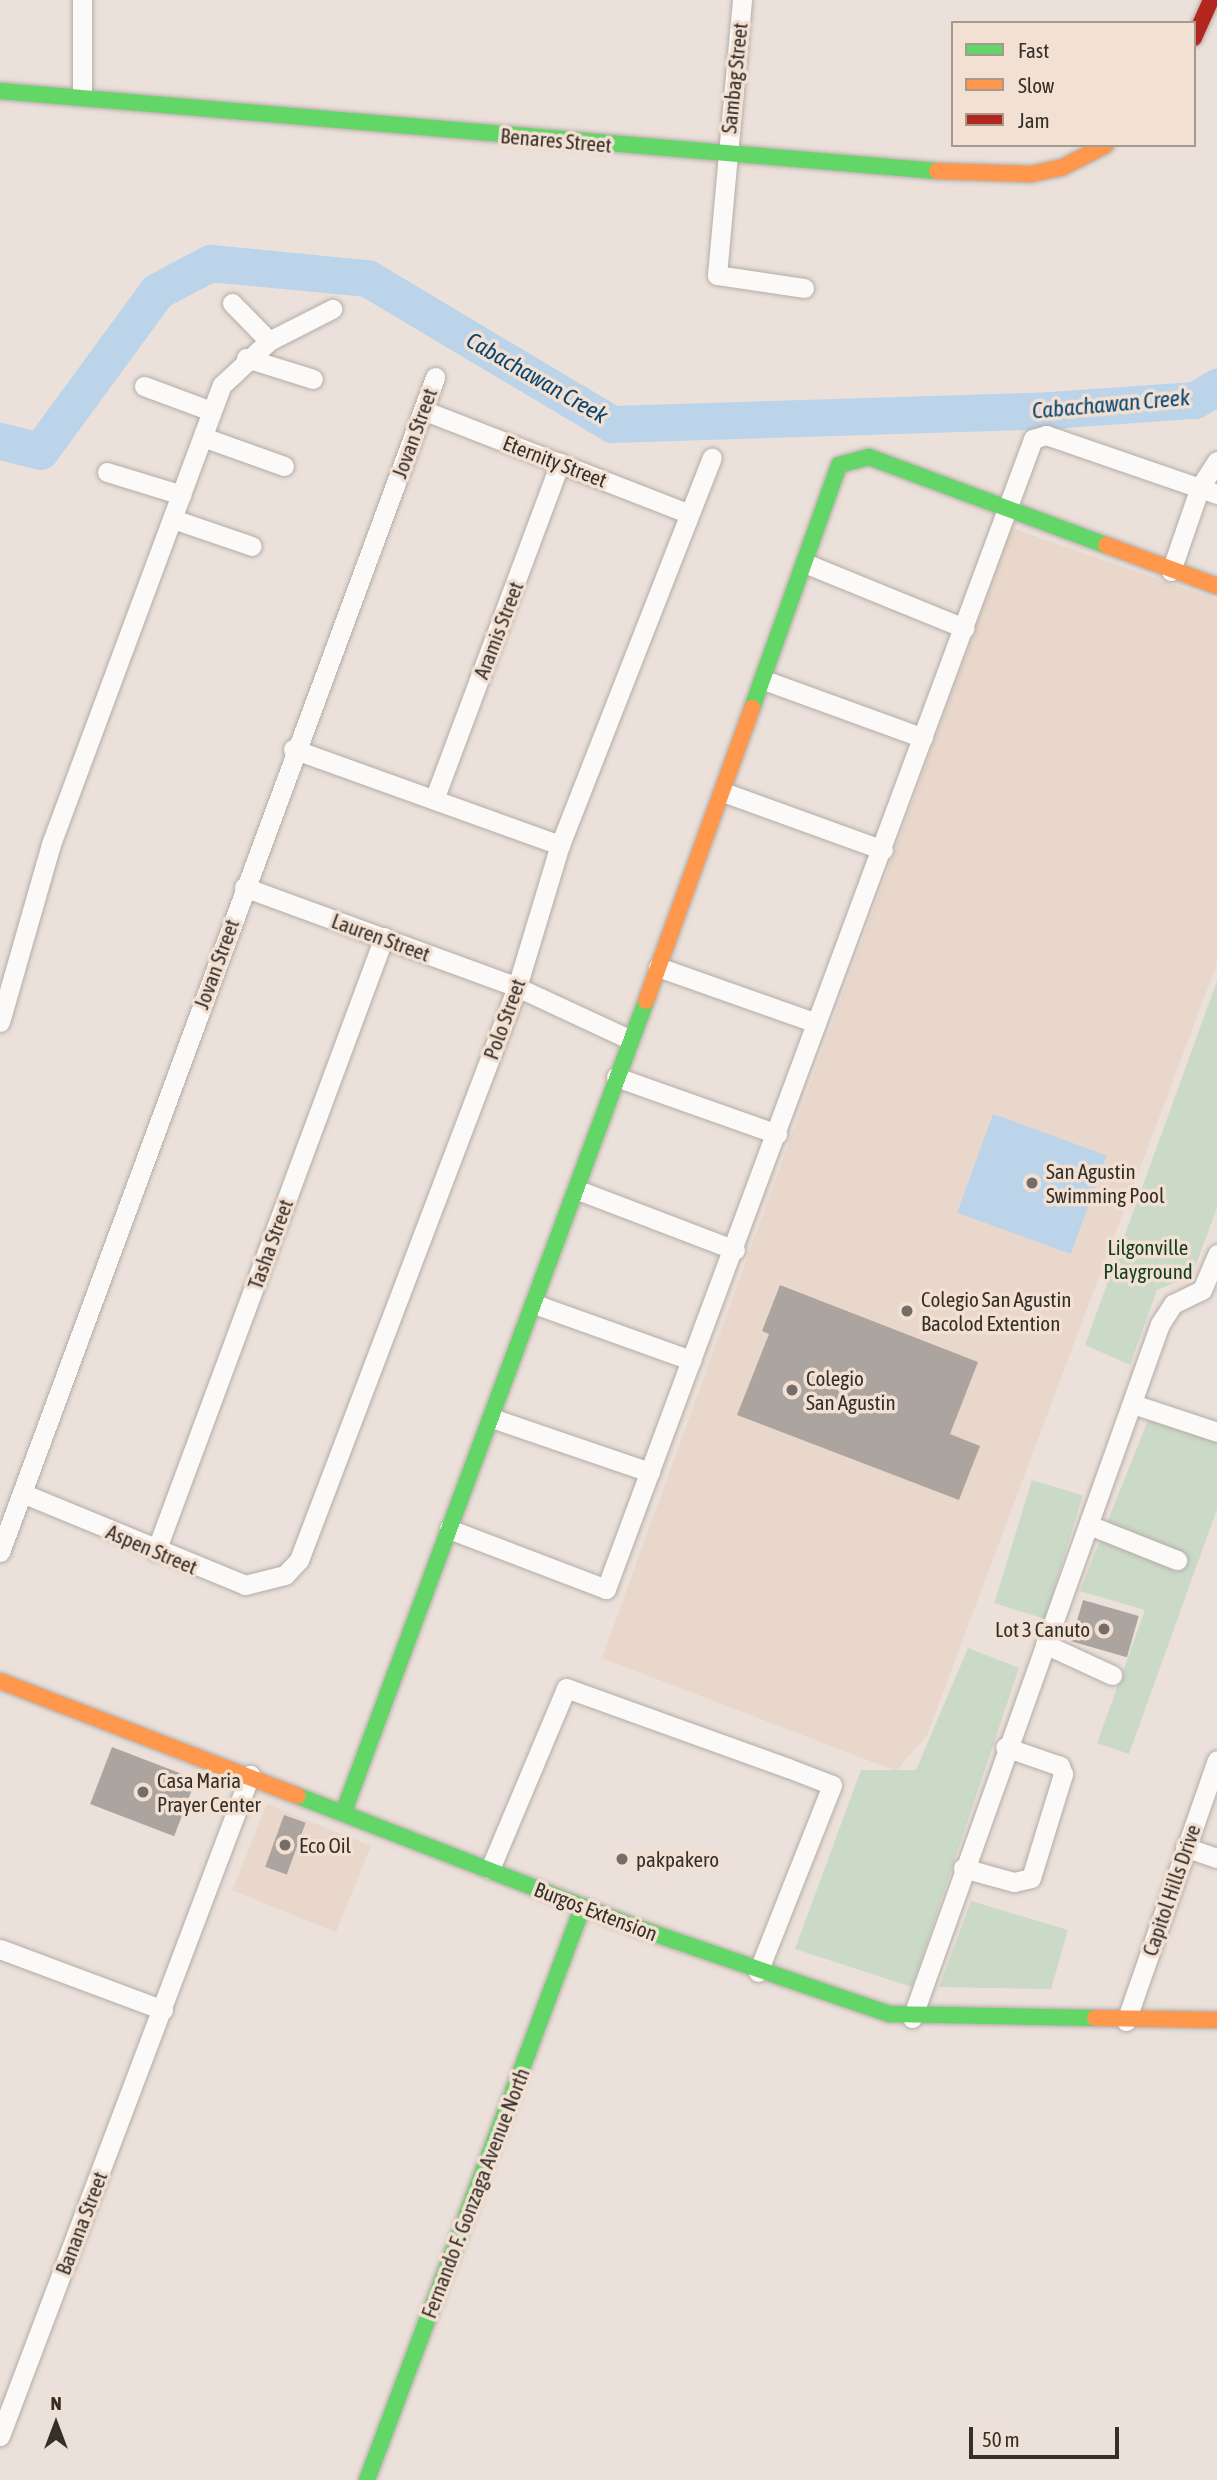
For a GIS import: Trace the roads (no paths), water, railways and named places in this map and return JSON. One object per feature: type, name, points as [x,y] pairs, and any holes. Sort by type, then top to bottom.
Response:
[{"type":"street","points":[[82,0],[82,95]]},
{"type":"street","name":"Sambag Street","points":[[742,0],[717,275],[804,288]]},
{"type":"street","points":[[1196,34],[1211,0]]},
{"type":"street","name":"Benares Street","points":[[0,91],[82,95],[726,156],[1031,174],[1063,167],[1102,147]]},
{"type":"street","points":[[233,303],[269,341]]},
{"type":"street","points":[[0,1022],[51,844],[222,385],[246,358],[269,341],[332,309]]},
{"type":"street","points":[[246,358],[313,379]]},
{"type":"street","name":"Jovan Street","points":[[0,1552],[293,750],[435,377]]},
{"type":"street","points":[[145,386],[211,411]]},
{"type":"street","name":"Eternity Street","points":[[423,410],[687,513]]},
{"type":"street","points":[[449,1529],[606,1588],[735,1250],[816,1023],[883,850],[1033,439],[1046,435],[1209,491]]},
{"type":"street","points":[[203,437],[284,466]]},
{"type":"street","points":[[344,1811],[449,1529],[537,1306],[629,1038],[658,967],[807,564],[839,465],[855,458],[869,457],[1217,586]]},
{"type":"street","name":"Polo Street","points":[[285,1575],[299,1560],[517,987],[561,845],[687,513],[712,458]]},
{"type":"street","points":[[1171,571],[1209,491],[1217,461]]},
{"type":"street","name":"Aramis Street","points":[[435,797],[560,463]]},
{"type":"street","points":[[107,472],[182,495]]},
{"type":"street","points":[[173,519],[252,546]]},
{"type":"street","points":[[807,564],[964,628]]},
{"type":"street","points":[[764,680],[923,738]]},
{"type":"street","points":[[293,750],[435,797],[561,845]]},
{"type":"street","points":[[723,792],[883,850]]},
{"type":"street","name":"Lauren Street","points":[[244,887],[517,987],[629,1038]]},
{"type":"street","name":"Tasha Street","points":[[156,1551],[384,937]]},
{"type":"street","points":[[658,967],[816,1023]]},
{"type":"street","points":[[616,1077],[777,1134]]},
{"type":"street","points":[[578,1190],[735,1250]]},
{"type":"street","points":[[912,2018],[1005,1747],[1168,1308],[1202,1290],[1217,1254]]},
{"type":"street","points":[[537,1306],[691,1360]]},
{"type":"street","points":[[1133,1404],[1217,1432]]},
{"type":"street","points":[[492,1418],[650,1472]]},
{"type":"street","name":"Aspen Street","points":[[22,1493],[156,1551],[245,1585],[285,1575]]},
{"type":"street","points":[[1089,1525],[1177,1560]]},
{"type":"street","points":[[1045,1644],[1112,1675]]},
{"type":"street","name":"Burgos Extension","points":[[0,1681],[758,1972],[912,2018],[1217,2020]]},
{"type":"street","points":[[490,1869],[566,1688],[788,1768],[832,1785],[758,1972]]},
{"type":"street","points":[[963,1868],[1014,1882],[1031,1878],[1063,1774],[1060,1766],[1005,1747]]},
{"type":"street","name":"Capitol Hills Drive","points":[[1126,2021],[1217,1760]]},
{"type":"street","name":"Banana Street","points":[[0,2436],[250,1775]]},
{"type":"street","points":[[1185,1847],[1217,1858]]},
{"type":"street","name":"Fernando F. Gonzaga Avenue North","points":[[367,2480],[583,1906]]},
{"type":"street","points":[[1,1953],[163,2010]]},
{"type":"water","name":"San Agustin Swimming Pool","points":[[993,1114],[1107,1155],[1071,1254],[957,1213]]},
{"type":"waterway","name":"Cabachawan Creek","points":[[0,441],[40,451],[157,291],[210,263],[367,278],[612,424],[1036,411],[1195,400],[1217,387]]},
{"type":"place","name":"San Agustin Swimming Pool","points":[[1032,1183]]},
{"type":"place","name":"Colegio San Agustin Bacolod Extention","points":[[907,1311]]},
{"type":"place","name":"Colegio San Agustin","points":[[792,1390]]},
{"type":"place","name":"Lot 3 Canuto","points":[[1104,1629]]},
{"type":"place","name":"Casa Maria Prayer Center","points":[[143,1792]]},
{"type":"place","name":"Eco Oil","points":[[285,1845]]},
{"type":"place","name":"pakpakero","points":[[622,1859]]},
{"type":"park label","name":"Lilgonville Playground","points":[[1148,1259]]}]
